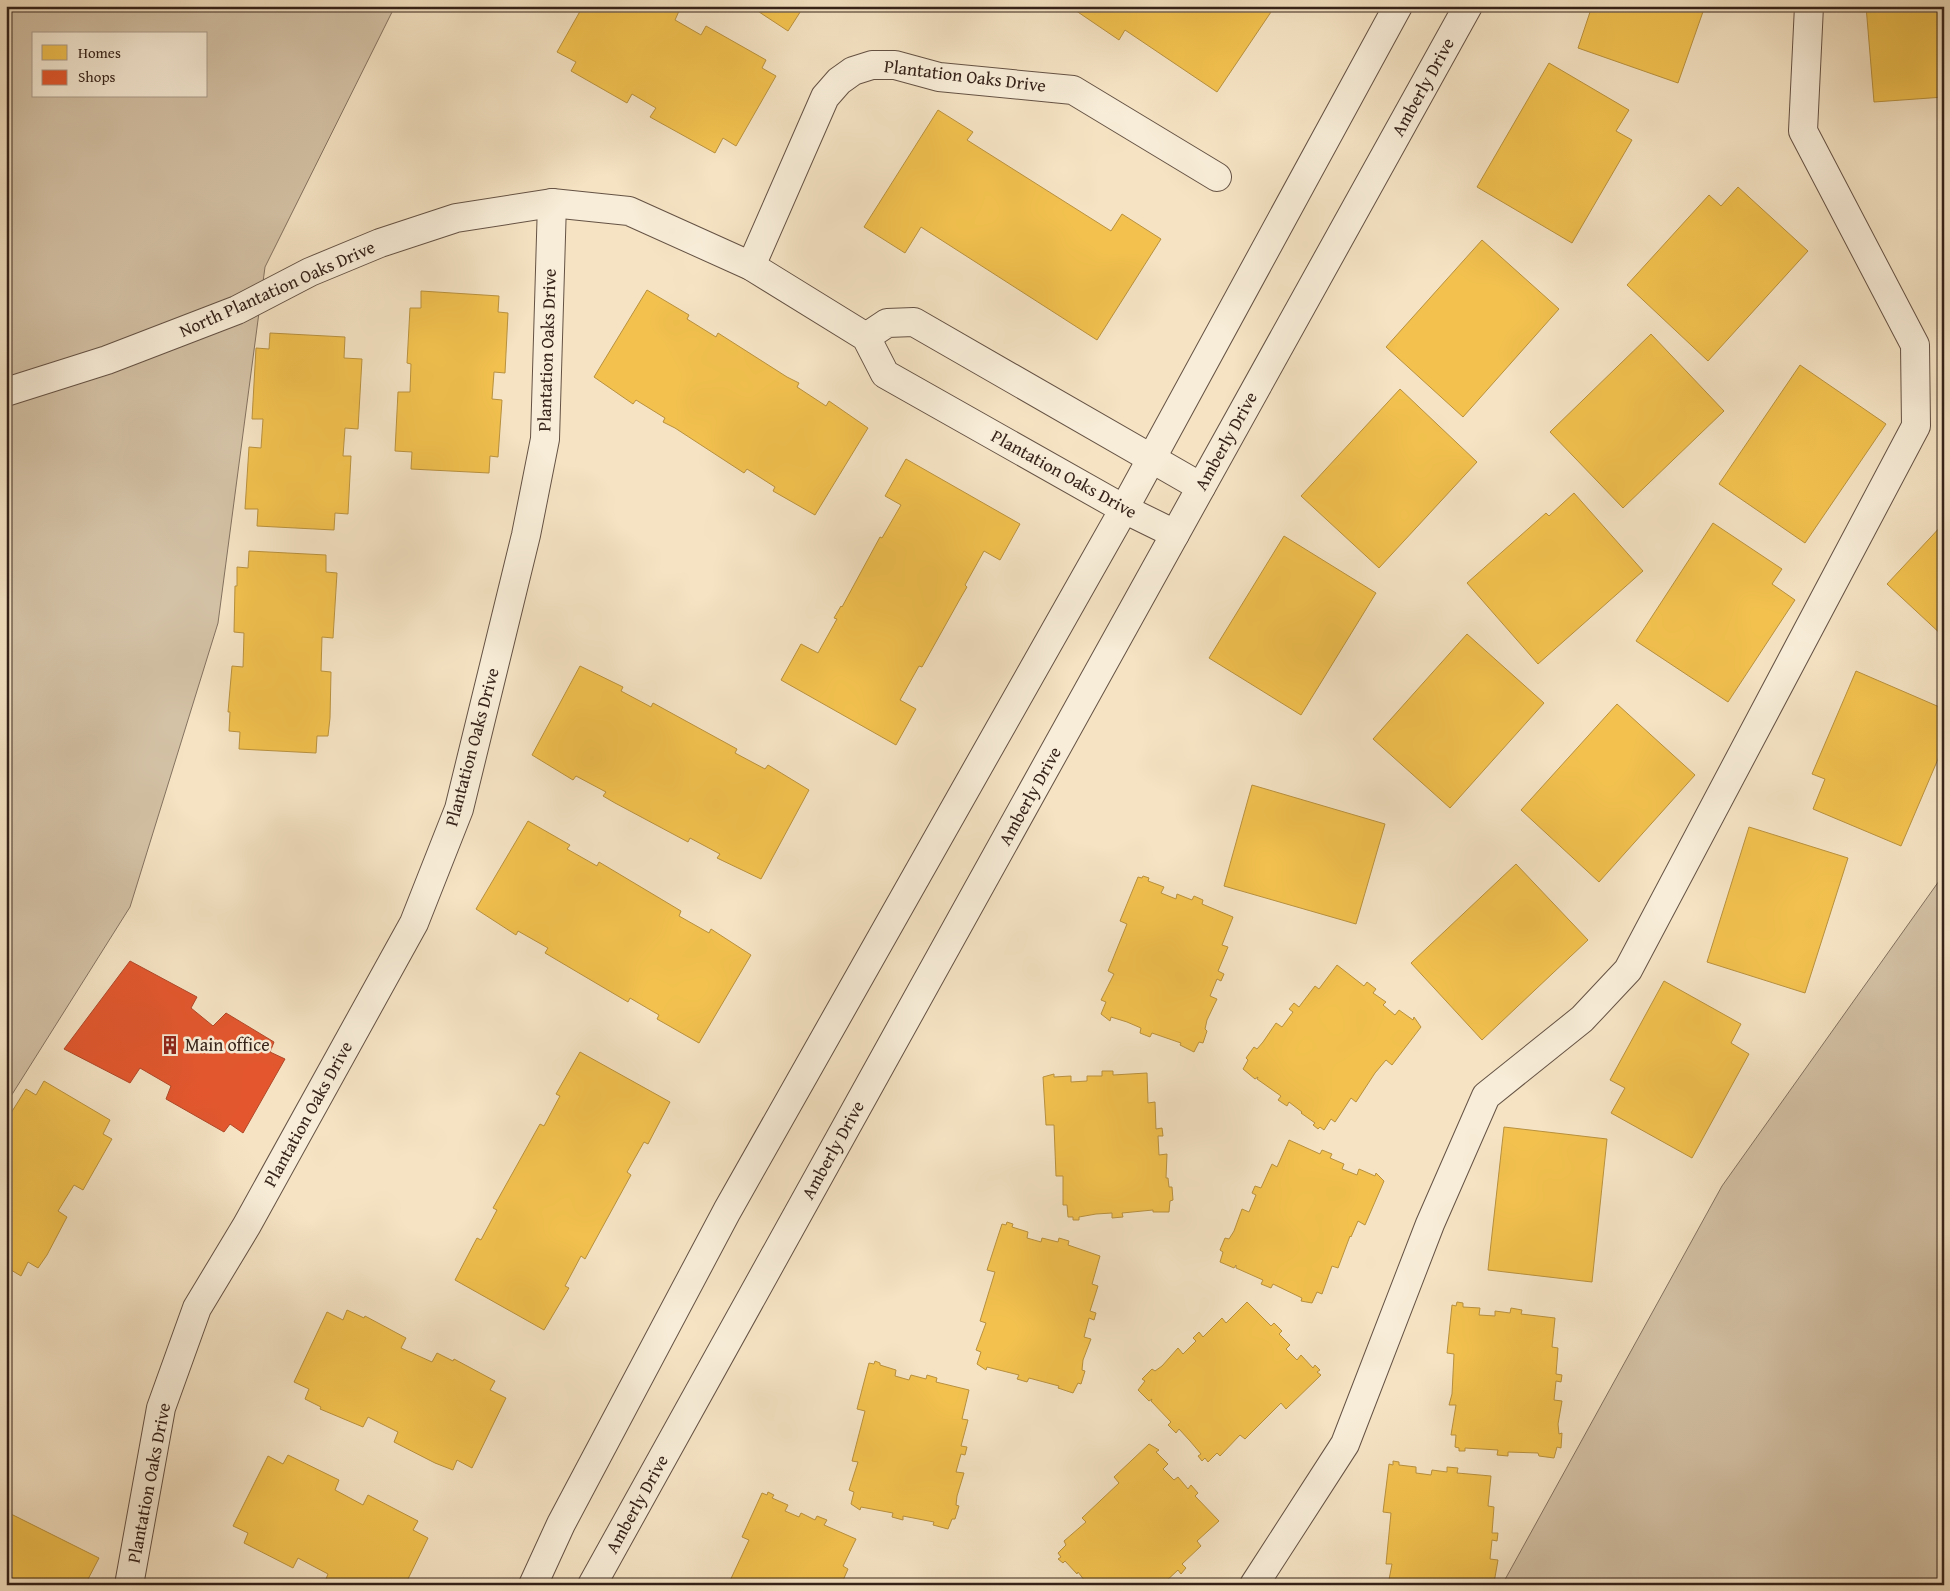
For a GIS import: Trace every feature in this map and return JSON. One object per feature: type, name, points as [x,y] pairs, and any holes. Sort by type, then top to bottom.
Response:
[{"type":"street","points":[[533,1585],[561,1524],[727,1211],[1124,509],[1398,6]]},
{"type":"street","name":"Amberly Drive","points":[[592,1585],[1468,6]]},
{"type":"street","points":[[1254,1585],[1345,1444],[1430,1224],[1486,1096],[1582,1019],[1628,970],[1916,426],[1915,345],[1803,131],[1808,6]]},
{"type":"street","name":"Plantation Oaks Drive","points":[[751,266],[825,98],[839,81],[853,71],[872,65],[895,65],[939,77],[1074,90],[1217,177]]},
{"type":"street","points":[[552,203],[629,211],[751,266],[866,337],[887,323],[914,322],[1201,487]]},
{"type":"street","name":"Plantation Oaks Drive","points":[[129,1585],[161,1408],[197,1308],[254,1213],[414,923],[459,809],[526,535],[545,439],[552,203]]},
{"type":"street","name":"North Plantation Oaks Drive","points":[[6,392],[107,360],[237,310],[310,272],[380,243],[456,218],[552,203]]},
{"type":"street","name":"Plantation Oaks Drive","points":[[866,337],[885,374],[1124,509],[1175,534]]},
{"type":"shaded area","points":[[6,6],[395,6],[265,267],[218,623],[130,907],[6,1104]]},
{"type":"shaded area","points":[[1944,874],[1944,1585],[1502,1585],[1722,1186]]},
{"type":"building: Homes","points":[[583,6],[670,6],[679,11],[675,20],[701,35],[706,26],[766,60],[762,68],[776,76],[736,146],[723,138],[715,153],[650,117],[656,108],[632,94],[627,103],[571,71],[576,62],[557,52]]},
{"type":"building: Homes","points":[[750,6],[804,6],[788,31]]},
{"type":"building: Homes","points":[[1069,6],[1262,6],[1271,12],[1217,92],[1125,30],[1119,40]]},
{"type":"building: Homes","points":[[1592,6],[1705,6],[1678,83],[1578,48]]},
{"type":"building: Homes","points":[[1866,6],[1944,6],[1944,97],[1874,102]]},
{"type":"building: Homes","points":[[1549,63],[1629,110],[1616,131],[1632,140],[1572,243],[1477,187]]},
{"type":"building: Homes","points":[[938,110],[973,132],[967,140],[1111,231],[1122,214],[1161,239],[1097,340],[921,227],[905,253],[864,227]]},
{"type":"building: Homes","points":[[1738,187],[1808,251],[1708,361],[1627,285],[1709,195],[1721,206]]},
{"type":"building: Homes","points":[[1482,240],[1559,309],[1463,417],[1386,347]]},
{"type":"building: Homes","points":[[647,290],[689,315],[687,319],[716,337],[718,333],[799,383],[797,387],[826,406],[829,401],[868,428],[815,515],[773,491],[775,487],[747,469],[744,473],[663,422],[665,418],[636,400],[633,404],[594,377]]},
{"type":"building: Homes","points":[[421,291],[499,296],[498,312],[508,313],[505,373],[494,372],[492,399],[502,400],[498,457],[490,456],[489,473],[411,469],[412,452],[395,451],[398,392],[410,392],[411,364],[407,363],[410,308],[421,308]]},
{"type":"building: Homes","points":[[270,333],[345,337],[344,358],[362,359],[358,429],[345,428],[343,456],[351,456],[348,514],[335,513],[334,530],[257,526],[258,509],[245,509],[249,447],[261,448],[263,419],[252,419],[256,348],[269,349]]},
{"type":"building: Homes","points":[[1651,334],[1724,411],[1623,508],[1550,432]]},
{"type":"building: Homes","points":[[1800,365],[1886,424],[1805,543],[1719,484]]},
{"type":"building: Homes","points":[[1400,389],[1477,462],[1379,568],[1301,496]]},
{"type":"building: Homes","points":[[906,459],[1020,524],[1000,560],[984,551],[965,585],[967,587],[922,667],[919,666],[900,700],[916,709],[896,745],[781,680],[801,644],[818,653],[837,619],[834,618],[842,607],[880,537],[882,538],[901,505],[885,496]]},
{"type":"building: Homes","points":[[1574,493],[1643,571],[1538,664],[1467,583],[1546,513],[1549,516]]},
{"type":"building: Homes","points":[[1713,523],[1782,569],[1772,584],[1795,600],[1728,702],[1636,641]]},
{"type":"building: Homes","points":[[1944,523],[1944,637],[1887,584]]},
{"type":"building: Homes","points":[[1284,536],[1376,593],[1301,715],[1209,658]]},
{"type":"building: Homes","points":[[249,551],[326,555],[326,572],[337,573],[333,638],[322,637],[321,671],[331,672],[328,736],[317,736],[316,753],[239,749],[240,732],[229,731],[230,712],[228,712],[232,666],[243,667],[244,633],[234,632],[237,567],[248,568]]},
{"type":"building: Homes","points":[[1467,634],[1544,703],[1450,808],[1373,739]]},
{"type":"building: Homes","points":[[580,666],[623,687],[621,691],[651,707],[653,703],[737,749],[735,753],[765,769],[768,765],[809,790],[761,879],[717,858],[720,854],[690,838],[688,842],[615,803],[603,796],[606,792],[576,776],[573,780],[532,755]]},
{"type":"building: Homes","points":[[1856,671],[1944,709],[1944,745],[1901,846],[1813,809],[1825,779],[1812,774]]},
{"type":"building: Homes","points":[[1617,704],[1695,775],[1599,882],[1521,810]]},
{"type":"building: Homes","points":[[1252,785],[1385,824],[1356,924],[1224,886]]},
{"type":"building: Homes","points":[[528,821],[570,845],[567,849],[597,866],[599,862],[681,911],[679,916],[709,933],[711,929],[751,955],[699,1043],[657,1019],[659,1015],[630,998],[628,1002],[545,953],[548,948],[518,931],[516,935],[476,909]]},
{"type":"building: Homes","points":[[1749,827],[1848,858],[1805,993],[1707,962]]},
{"type":"building: Homes","points":[[1516,864],[1588,940],[1482,1040],[1411,963]]},
{"type":"building: Homes","points":[[1143,876],[1149,878],[1148,881],[1164,887],[1161,893],[1176,899],[1177,894],[1192,900],[1194,896],[1203,900],[1202,904],[1233,917],[1222,945],[1228,947],[1218,971],[1224,974],[1221,981],[1217,979],[1210,996],[1217,999],[1207,1020],[1205,1029],[1207,1031],[1203,1043],[1199,1042],[1194,1052],[1180,1045],[1181,1043],[1152,1033],[1150,1037],[1140,1033],[1141,1028],[1111,1017],[1110,1021],[1101,1014],[1106,1002],[1101,1000],[1114,974],[1108,971],[1127,924],[1120,921],[1138,877],[1142,878]]},
{"type":"building: Homes","points":[[1337,965],[1364,986],[1367,982],[1376,989],[1373,993],[1386,1002],[1383,1005],[1395,1015],[1399,1010],[1413,1020],[1414,1017],[1421,1027],[1392,1065],[1386,1060],[1356,1102],[1351,1098],[1335,1122],[1331,1119],[1324,1130],[1320,1127],[1318,1129],[1313,1125],[1315,1123],[1289,1102],[1287,1106],[1278,1100],[1281,1096],[1257,1079],[1258,1077],[1255,1079],[1243,1069],[1248,1060],[1246,1058],[1254,1047],[1257,1049],[1276,1023],[1282,1027],[1293,1012],[1289,1009],[1294,1003],[1299,1007],[1315,986],[1319,989]]},
{"type":"building: Homes","points":[[1664,981],[1741,1024],[1731,1043],[1749,1054],[1692,1158],[1611,1113],[1625,1088],[1610,1080]]},
{"type":"building: Homes","points":[[580,1052],[670,1102],[648,1144],[644,1142],[627,1172],[631,1175],[585,1259],[581,1256],[565,1286],[569,1288],[544,1330],[455,1280],[477,1238],[481,1240],[497,1210],[493,1208],[540,1124],[544,1126],[560,1096],[556,1094]]},
{"type":"building: Homes","points":[[1102,1071],[1113,1071],[1113,1075],[1147,1073],[1148,1103],[1155,1102],[1156,1129],[1162,1128],[1163,1136],[1158,1136],[1159,1155],[1167,1154],[1166,1178],[1168,1178],[1169,1187],[1172,1187],[1173,1200],[1170,1201],[1169,1212],[1153,1212],[1153,1210],[1122,1213],[1123,1217],[1112,1218],[1112,1213],[1096,1214],[1079,1217],[1079,1220],[1073,1220],[1073,1217],[1068,1217],[1067,1205],[1063,1205],[1063,1176],[1056,1176],[1054,1125],[1046,1125],[1043,1077],[1054,1074],[1054,1077],[1071,1076],[1071,1082],[1087,1081],[1087,1076],[1102,1076]]},
{"type":"building: Homes","points":[[44,1081],[110,1120],[103,1134],[112,1139],[83,1190],[74,1185],[58,1211],[67,1217],[47,1255],[38,1268],[28,1262],[21,1276],[6,1267],[6,1121],[26,1089],[36,1095]]},
{"type":"building: Homes","points":[[1504,1127],[1607,1139],[1592,1282],[1488,1270]]},
{"type":"building: Homes","points":[[1289,1140],[1320,1154],[1322,1150],[1332,1154],[1330,1158],[1344,1164],[1342,1169],[1357,1175],[1359,1169],[1375,1176],[1376,1173],[1384,1181],[1365,1225],[1358,1221],[1338,1268],[1332,1266],[1322,1294],[1317,1292],[1312,1303],[1301,1301],[1302,1298],[1273,1284],[1271,1288],[1261,1284],[1263,1280],[1236,1268],[1236,1265],[1234,1268],[1220,1262],[1223,1252],[1220,1250],[1225,1238],[1229,1239],[1234,1231],[1242,1209],[1249,1212],[1256,1195],[1252,1193],[1255,1186],[1261,1188],[1272,1164],[1277,1167]]},
{"type":"building: Homes","points":[[1007,1222],[1013,1224],[1012,1227],[1028,1232],[1027,1238],[1041,1242],[1042,1238],[1058,1242],[1059,1238],[1069,1241],[1068,1245],[1100,1256],[1092,1284],[1098,1286],[1090,1311],[1096,1313],[1094,1320],[1089,1318],[1084,1337],[1091,1339],[1083,1360],[1082,1370],[1085,1371],[1081,1384],[1078,1383],[1073,1393],[1058,1388],[1059,1386],[1029,1378],[1027,1382],[1017,1379],[1019,1375],[987,1367],[986,1370],[977,1364],[981,1352],[976,1350],[986,1323],[980,1321],[995,1272],[987,1270],[1002,1224],[1006,1225]]},
{"type":"building: Homes","points":[[1247,1302],[1271,1326],[1274,1323],[1282,1331],[1279,1334],[1290,1345],[1286,1349],[1297,1360],[1301,1355],[1313,1368],[1315,1365],[1320,1370],[1317,1372],[1321,1375],[1286,1409],[1281,1403],[1245,1439],[1240,1435],[1220,1456],[1217,1453],[1208,1462],[1205,1458],[1202,1461],[1198,1456],[1201,1454],[1190,1441],[1179,1429],[1176,1433],[1168,1425],[1171,1422],[1151,1401],[1152,1399],[1149,1401],[1138,1390],[1145,1381],[1142,1379],[1152,1369],[1155,1371],[1162,1366],[1178,1348],[1183,1354],[1196,1341],[1193,1338],[1199,1332],[1203,1337],[1222,1318],[1226,1323]]},
{"type":"building: Homes","points":[[1457,1302],[1463,1303],[1463,1307],[1480,1308],[1479,1315],[1495,1316],[1495,1311],[1510,1313],[1511,1308],[1522,1310],[1521,1314],[1555,1318],[1552,1347],[1558,1348],[1556,1374],[1562,1375],[1561,1382],[1556,1381],[1554,1400],[1562,1401],[1558,1424],[1559,1434],[1562,1433],[1561,1448],[1557,1447],[1554,1458],[1539,1456],[1538,1453],[1508,1452],[1508,1456],[1497,1455],[1498,1450],[1465,1448],[1465,1451],[1459,1451],[1459,1448],[1455,1447],[1456,1435],[1451,1435],[1456,1405],[1449,1405],[1452,1394],[1454,1354],[1447,1353],[1452,1305],[1456,1306]]},
{"type":"building: Homes","points":[[347,1310],[364,1318],[365,1316],[406,1338],[401,1348],[432,1362],[437,1353],[453,1361],[454,1359],[495,1381],[490,1390],[506,1398],[472,1468],[457,1460],[453,1470],[435,1463],[394,1442],[398,1432],[368,1417],[363,1427],[320,1409],[321,1407],[305,1399],[309,1389],[294,1382],[327,1312],[343,1320]]},
{"type":"building: Homes","points":[[875,1361],[880,1363],[880,1365],[896,1370],[895,1376],[909,1380],[911,1375],[926,1379],[927,1375],[937,1378],[936,1382],[969,1390],[962,1419],[968,1420],[961,1446],[967,1447],[965,1455],[961,1454],[956,1472],[964,1473],[957,1496],[956,1505],[959,1506],[955,1519],[952,1519],[948,1529],[933,1525],[934,1522],[903,1516],[903,1520],[892,1517],[893,1513],[861,1507],[860,1510],[851,1504],[854,1492],[849,1490],[858,1462],[852,1461],[865,1411],[857,1409],[869,1363],[874,1364]]},
{"type":"building: Homes","points":[[1149,1444],[1159,1450],[1156,1452],[1168,1464],[1163,1469],[1174,1480],[1178,1477],[1188,1489],[1191,1485],[1198,1493],[1195,1496],[1219,1521],[1197,1541],[1201,1546],[1182,1564],[1186,1568],[1181,1574],[1178,1570],[1164,1583],[1166,1585],[1088,1585],[1078,1572],[1077,1574],[1065,1561],[1063,1563],[1058,1559],[1061,1557],[1058,1553],[1066,1545],[1064,1541],[1086,1522],[1082,1518],[1119,1483],[1114,1477]]},
{"type":"building: Homes","points":[[288,1455],[339,1480],[335,1490],[363,1505],[368,1495],[418,1521],[413,1530],[428,1538],[405,1585],[326,1585],[324,1584],[328,1574],[298,1558],[293,1568],[244,1543],[248,1533],[233,1526],[268,1456],[283,1464]]},
{"type":"building: Homes","points":[[1393,1461],[1399,1462],[1399,1465],[1416,1467],[1416,1473],[1431,1475],[1432,1470],[1447,1472],[1447,1467],[1458,1468],[1457,1473],[1491,1476],[1488,1506],[1494,1507],[1492,1533],[1498,1533],[1497,1541],[1492,1540],[1490,1559],[1498,1560],[1494,1583],[1496,1585],[1388,1585],[1392,1564],[1386,1564],[1391,1513],[1383,1512],[1389,1464],[1393,1465]]},
{"type":"building: Homes","points":[[768,1492],[774,1495],[772,1498],[788,1505],[785,1511],[799,1517],[801,1513],[815,1520],[817,1516],[827,1520],[824,1525],[856,1539],[843,1566],[848,1569],[841,1585],[728,1585],[749,1540],[742,1537],[762,1493],[767,1495]]},
{"type":"building: Homes","points":[[7,1512],[99,1558],[85,1585],[6,1585]]},
{"type":"building: Shops","name":"Main office","points":[[130,961],[197,997],[191,1008],[213,1026],[226,1013],[274,1042],[270,1052],[285,1059],[243,1133],[230,1124],[224,1132],[166,1099],[171,1086],[140,1068],[130,1083],[64,1049]]},
{"type":"place","name":"Main office","points":[[170,1045]]}]
